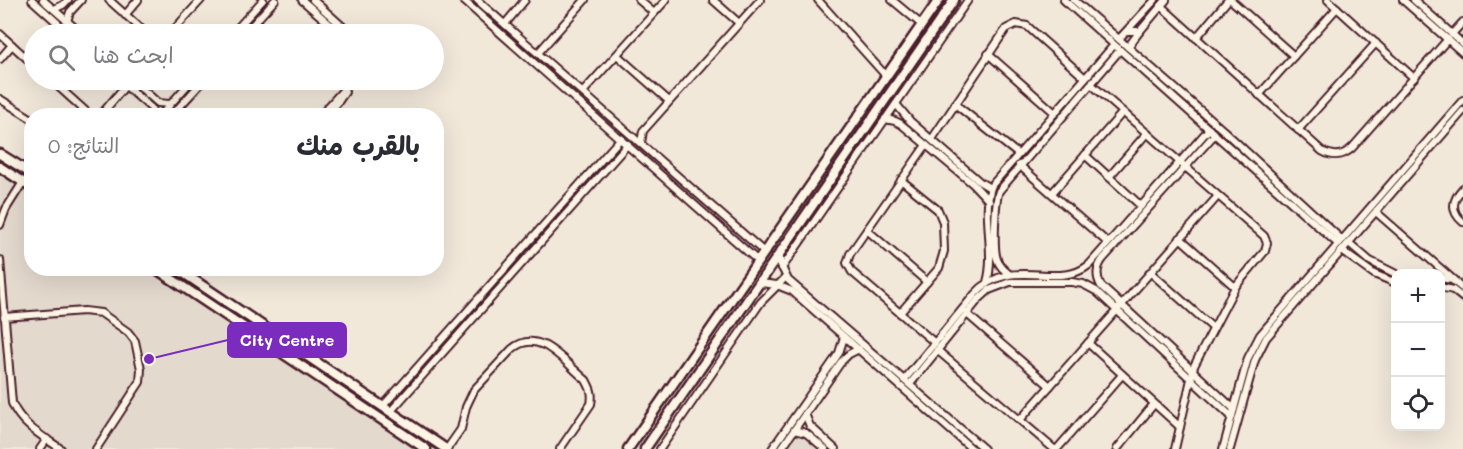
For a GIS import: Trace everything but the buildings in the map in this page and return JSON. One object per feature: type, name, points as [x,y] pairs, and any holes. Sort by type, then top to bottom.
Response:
[{"type":"street","points":[[32,0],[59,24]]},
{"type":"street","points":[[43,0],[70,24]]},
{"type":"street","points":[[54,9],[68,0]]},
{"type":"street","points":[[67,21],[70,12],[81,0]]},
{"type":"street","points":[[109,0],[135,24]]},
{"type":"street","points":[[125,15],[138,0]]},
{"type":"street","points":[[179,24],[201,0]]},
{"type":"street","points":[[241,24],[263,0]]},
{"type":"street","points":[[253,24],[275,0]]},
{"type":"street","points":[[302,0],[330,24]]},
{"type":"street","points":[[313,0],[340,24]]},
{"type":"street","points":[[463,0],[758,261]]},
{"type":"street","points":[[505,24],[525,0]]},
{"type":"street","points":[[538,53],[585,0]]},
{"type":"street","points":[[639,0],[654,13]]},
{"type":"street","points":[[583,92],[666,0]]},
{"type":"street","points":[[713,0],[739,23]]},
{"type":"street","points":[[640,143],[643,131],[760,0]]},
{"type":"street","points":[[818,0],[889,73],[902,77]]},
{"type":"street","points":[[892,0],[922,25]]},
{"type":"street","points":[[628,449],[939,0]]},
{"type":"street","points":[[645,449],[954,0]]},
{"type":"street","points":[[782,268],[968,0]]},
{"type":"street","points":[[1064,0],[1080,9]]},
{"type":"street","points":[[1074,0],[1080,9],[1169,93],[1343,244],[1391,272]]},
{"type":"street","points":[[1009,274],[1001,267],[996,255],[996,200],[1001,186],[1091,84],[1118,45],[1155,0]]},
{"type":"street","points":[[1196,38],[1230,0],[1294,56]]},
{"type":"street","points":[[1328,0],[1414,78]]},
{"type":"street","points":[[1403,0],[1450,37],[1463,44]]},
{"type":"street","points":[[1414,0],[1463,53]]},
{"type":"street","points":[[473,9],[478,1],[764,252]]},
{"type":"street","points":[[1128,47],[1164,3],[1196,38],[1298,130],[1327,154],[1333,156],[1344,154],[1352,148],[1463,22]]},
{"type":"street","points":[[1259,95],[1336,8]]},
{"type":"street","points":[[932,139],[988,54],[1009,27],[1016,24],[1024,24],[1085,78]]},
{"type":"street","points":[[1129,31],[1140,31]]},
{"type":"street","points":[[0,34],[24,56]]},
{"type":"street","points":[[1298,130],[1376,43]]},
{"type":"street","points":[[0,59],[12,45]]},
{"type":"street","points":[[1118,45],[1128,47],[1174,87],[1343,244],[1367,270],[1391,281]]},
{"type":"street","points":[[987,283],[991,260],[990,188],[1085,78],[1118,45]]},
{"type":"street","points":[[988,54],[1055,112]]},
{"type":"street","points":[[617,55],[669,101]]},
{"type":"street","points":[[1091,84],[1264,236],[1266,241],[1265,251],[1235,287],[1193,370],[1175,449]]},
{"type":"street","points":[[1169,93],[1174,87]]},
{"type":"street","points":[[62,90],[82,108]]},
{"type":"street","points":[[107,108],[122,90]]},
{"type":"street","points":[[131,90],[149,108]]},
{"type":"street","points":[[144,90],[162,105],[170,104]]},
{"type":"street","points":[[167,108],[183,90]]},
{"type":"street","points":[[178,108],[195,90]]},
{"type":"street","points":[[327,108],[343,90]]},
{"type":"street","points":[[334,108],[349,90]]},
{"type":"street","points":[[146,104],[152,97]]},
{"type":"street","points":[[0,99],[24,114]]},
{"type":"street","points":[[1230,449],[1252,368],[1262,345],[1463,100]]},
{"type":"street","points":[[896,104],[904,116],[932,139],[989,201]]},
{"type":"street","points":[[955,104],[1018,154]]},
{"type":"street","points":[[1223,449],[1248,358],[1260,335],[1343,244],[1376,212],[1463,111]]},
{"type":"street","points":[[1052,193],[1123,112]]},
{"type":"street","points":[[898,122],[904,116]]},
{"type":"street","points":[[885,119],[898,122],[990,188]]},
{"type":"street","points":[[631,135],[643,131]]},
{"type":"street","points":[[1212,131],[1099,266],[1098,276],[1101,286],[1119,307],[1232,417]]},
{"type":"street","points":[[1109,177],[1147,133]]},
{"type":"street","points":[[387,409],[443,340],[621,138]]},
{"type":"street","points":[[387,409],[449,345],[628,144]]},
{"type":"street","points":[[926,144],[848,257],[848,266],[852,272],[935,343]]},
{"type":"street","points":[[0,154],[24,169]]},
{"type":"street","points":[[1085,155],[1141,206]]},
{"type":"street","points":[[907,382],[935,343],[975,294],[987,283],[1009,274],[1078,272],[1089,265],[1141,206],[1183,164]]},
{"type":"street","points":[[1019,165],[1108,243]]},
{"type":"street","points":[[0,167],[23,182],[6,209],[0,225]]},
{"type":"street","points":[[661,174],[667,167]]},
{"type":"street","points":[[900,313],[939,268],[943,260],[942,218],[936,206],[901,180]]},
{"type":"street","points":[[1463,188],[1456,196],[1453,205],[1456,215],[1463,222]]},
{"type":"street","points":[[1020,420],[1218,196]]},
{"type":"street","points":[[558,210],[564,216]]},
{"type":"street","points":[[1376,212],[1463,289]]},
{"type":"street","points":[[867,230],[927,282]]},
{"type":"street","points":[[1180,238],[1235,287]]},
{"type":"street","points":[[780,254],[786,277],[984,449]]},
{"type":"street","points":[[0,260],[12,403],[25,424],[61,449]]},
{"type":"street","points":[[1150,272],[1213,328]]},
{"type":"street","points":[[167,276],[426,449]]},
{"type":"street","points":[[188,276],[447,449],[460,429],[474,390],[519,343],[528,340],[537,341],[545,345],[591,387],[591,404],[560,449]]},
{"type":"street","points":[[660,449],[761,302],[786,277]]},
{"type":"street","points":[[1445,279],[1456,282]]},
{"type":"street","points":[[907,382],[989,290],[1002,284],[1018,282],[1083,284],[1119,307],[1234,408]]},
{"type":"street","points":[[760,283],[777,285],[792,291],[972,449]]},
{"type":"street","points":[[1445,288],[1453,290],[1463,298]]},
{"type":"street","points":[[4,317],[92,311],[108,318],[132,336],[136,346],[140,382],[96,449]]},
{"type":"street","points":[[967,314],[1050,386]]},
{"type":"street","points":[[781,449],[839,359],[844,337]]},
{"type":"street","points":[[443,340],[449,345]]},
{"type":"street","points":[[1088,343],[1180,427]]},
{"type":"street","points":[[772,449],[839,359],[860,350]]},
{"type":"street","points":[[937,350],[1056,449],[1122,375]]},
{"type":"street","points":[[1117,449],[1154,404]]},
{"type":"street","points":[[806,413],[808,423],[825,449]]},
{"type":"street","points":[[955,434],[960,428]]},
{"type":"street","points":[[794,430],[814,434],[835,449]]},
{"type":"street","points":[[40,449],[47,439]]},
{"type":"shaded area","points":[[0,162],[24,178],[24,276],[173,276],[433,449],[0,449]]},
{"type":"shaded area","points":[[797,420],[830,449],[778,449]]},
{"type":"place","name":"City Centre","points":[[149,359]]}]
